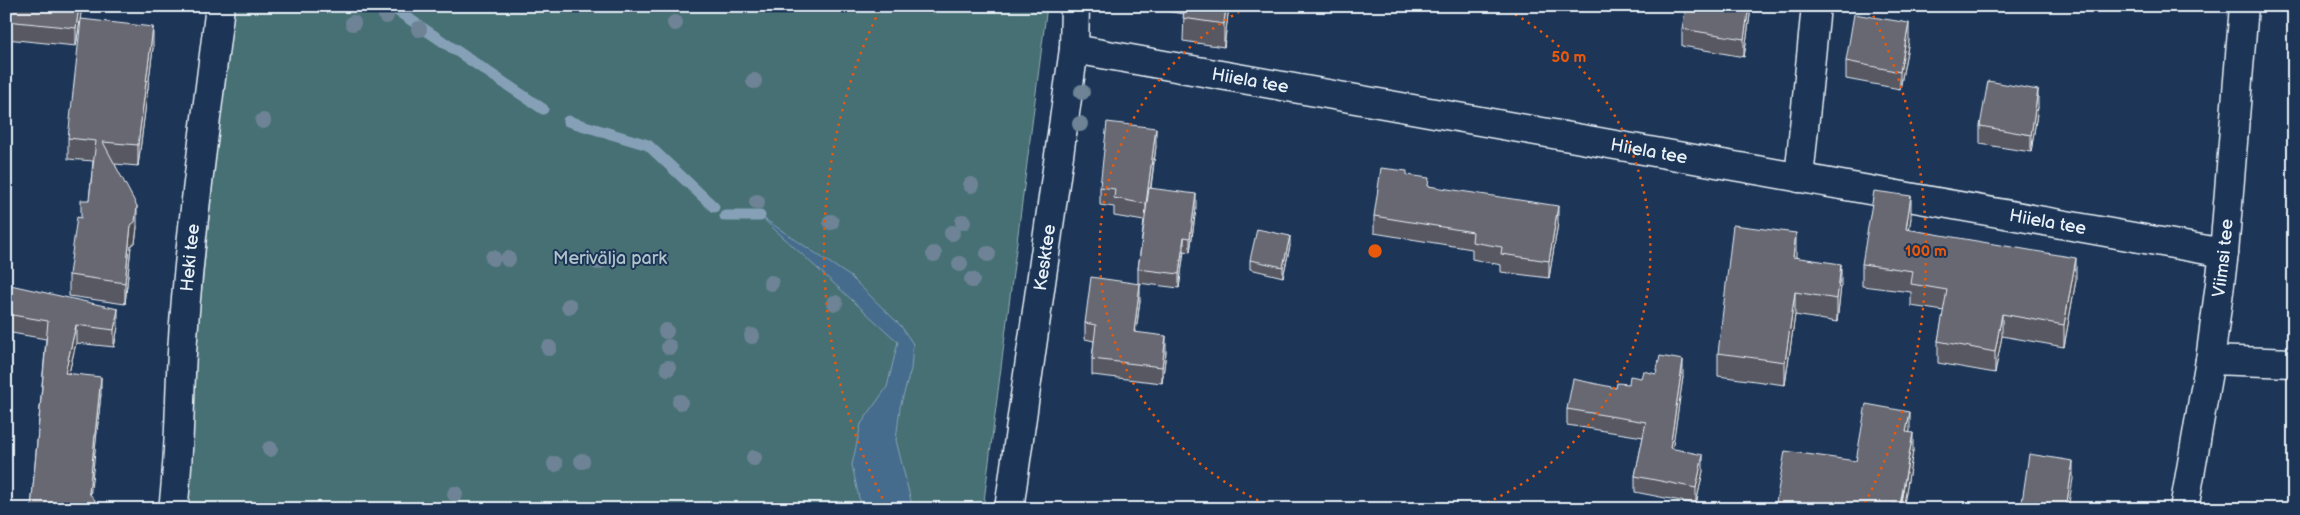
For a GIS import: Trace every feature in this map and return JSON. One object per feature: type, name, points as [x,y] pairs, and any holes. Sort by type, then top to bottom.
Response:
[{"type":"street","name":"Heki tee","points":[[173,509],[178,472],[183,344],[196,199],[220,6]]},
{"type":"street","name":"Kesktee","points":[[1009,509],[1074,49],[1075,6]]},
{"type":"street","points":[[1799,178],[1816,6]]},
{"type":"street","name":"Viimsi tee","points":[[2184,509],[2210,360],[2224,253],[2244,6]]},
{"type":"street","name":"Hiiela tee","points":[[1074,49],[2224,253]]},
{"type":"street","points":[[2210,360],[2294,363]]},
{"type":"green space","name":"Merivälja park","points":[[231,6],[1047,6],[983,509],[179,509]]},
{"type":"water","points":[[760,216],[851,277],[901,326],[913,344],[911,369],[900,407],[896,440],[913,509],[864,509],[859,498],[852,465],[861,424],[887,387],[898,342]]},
{"type":"building","points":[[6,6],[79,6],[76,28],[6,21]]},
{"type":"building","points":[[1185,6],[1226,6],[1224,24],[1183,18]]},
{"type":"building","points":[[1686,6],[1749,6],[1744,39],[1682,29]]},
{"type":"building","points":[[1854,14],[1909,23],[1900,72],[1846,61]]},
{"type":"building","points":[[81,19],[153,27],[138,145],[103,142],[137,206],[135,222],[131,225],[125,283],[69,275],[77,217],[81,218],[81,200],[89,200],[96,141],[68,138]]},
{"type":"building","points":[[1988,81],[2038,90],[2031,135],[1980,126]]},
{"type":"building","points":[[1107,122],[1156,128],[1146,204],[1114,198],[1115,189],[1100,187]]},
{"type":"building","points":[[1381,168],[1407,171],[1407,175],[1429,178],[1428,186],[1558,206],[1549,261],[1501,254],[1502,247],[1472,242],[1473,232],[1374,216]]},
{"type":"building","points":[[1149,188],[1196,194],[1190,238],[1184,237],[1179,274],[1138,269]]},
{"type":"building","points":[[1874,191],[1911,196],[1906,229],[2076,258],[2064,325],[2002,314],[1995,352],[1938,341],[1947,290],[1911,284],[1913,271],[1862,264]]},
{"type":"building","points":[[1733,225],[1796,233],[1793,257],[1841,264],[1837,299],[1795,292],[1785,362],[1718,353]]},
{"type":"building","points":[[1257,229],[1290,236],[1283,267],[1250,260]]},
{"type":"building","points":[[1091,277],[1140,284],[1134,332],[1166,336],[1162,367],[1092,359],[1096,325],[1085,323]]},
{"type":"building","points":[[6,284],[118,309],[114,330],[76,325],[65,373],[101,377],[89,493],[95,500],[95,509],[31,509],[48,321],[6,314]]},
{"type":"building","points":[[1660,356],[1683,360],[1670,448],[1703,455],[1696,488],[1635,476],[1646,422],[1567,409],[1573,379],[1616,388],[1617,383],[1629,384],[1630,376],[1641,378],[1643,371],[1656,374]]},
{"type":"building","points":[[1866,404],[1910,412],[1906,432],[1913,433],[1900,505],[1893,504],[1892,509],[1812,509],[1776,502],[1785,451],[1856,461]]},
{"type":"building","points":[[2029,454],[2073,461],[2066,509],[2021,509]]},
{"type":"waterway","points":[[396,10],[543,109]]},
{"type":"waterway","points":[[568,121],[648,145],[714,207]]},
{"type":"waterway","points":[[725,216],[760,216]]}]
